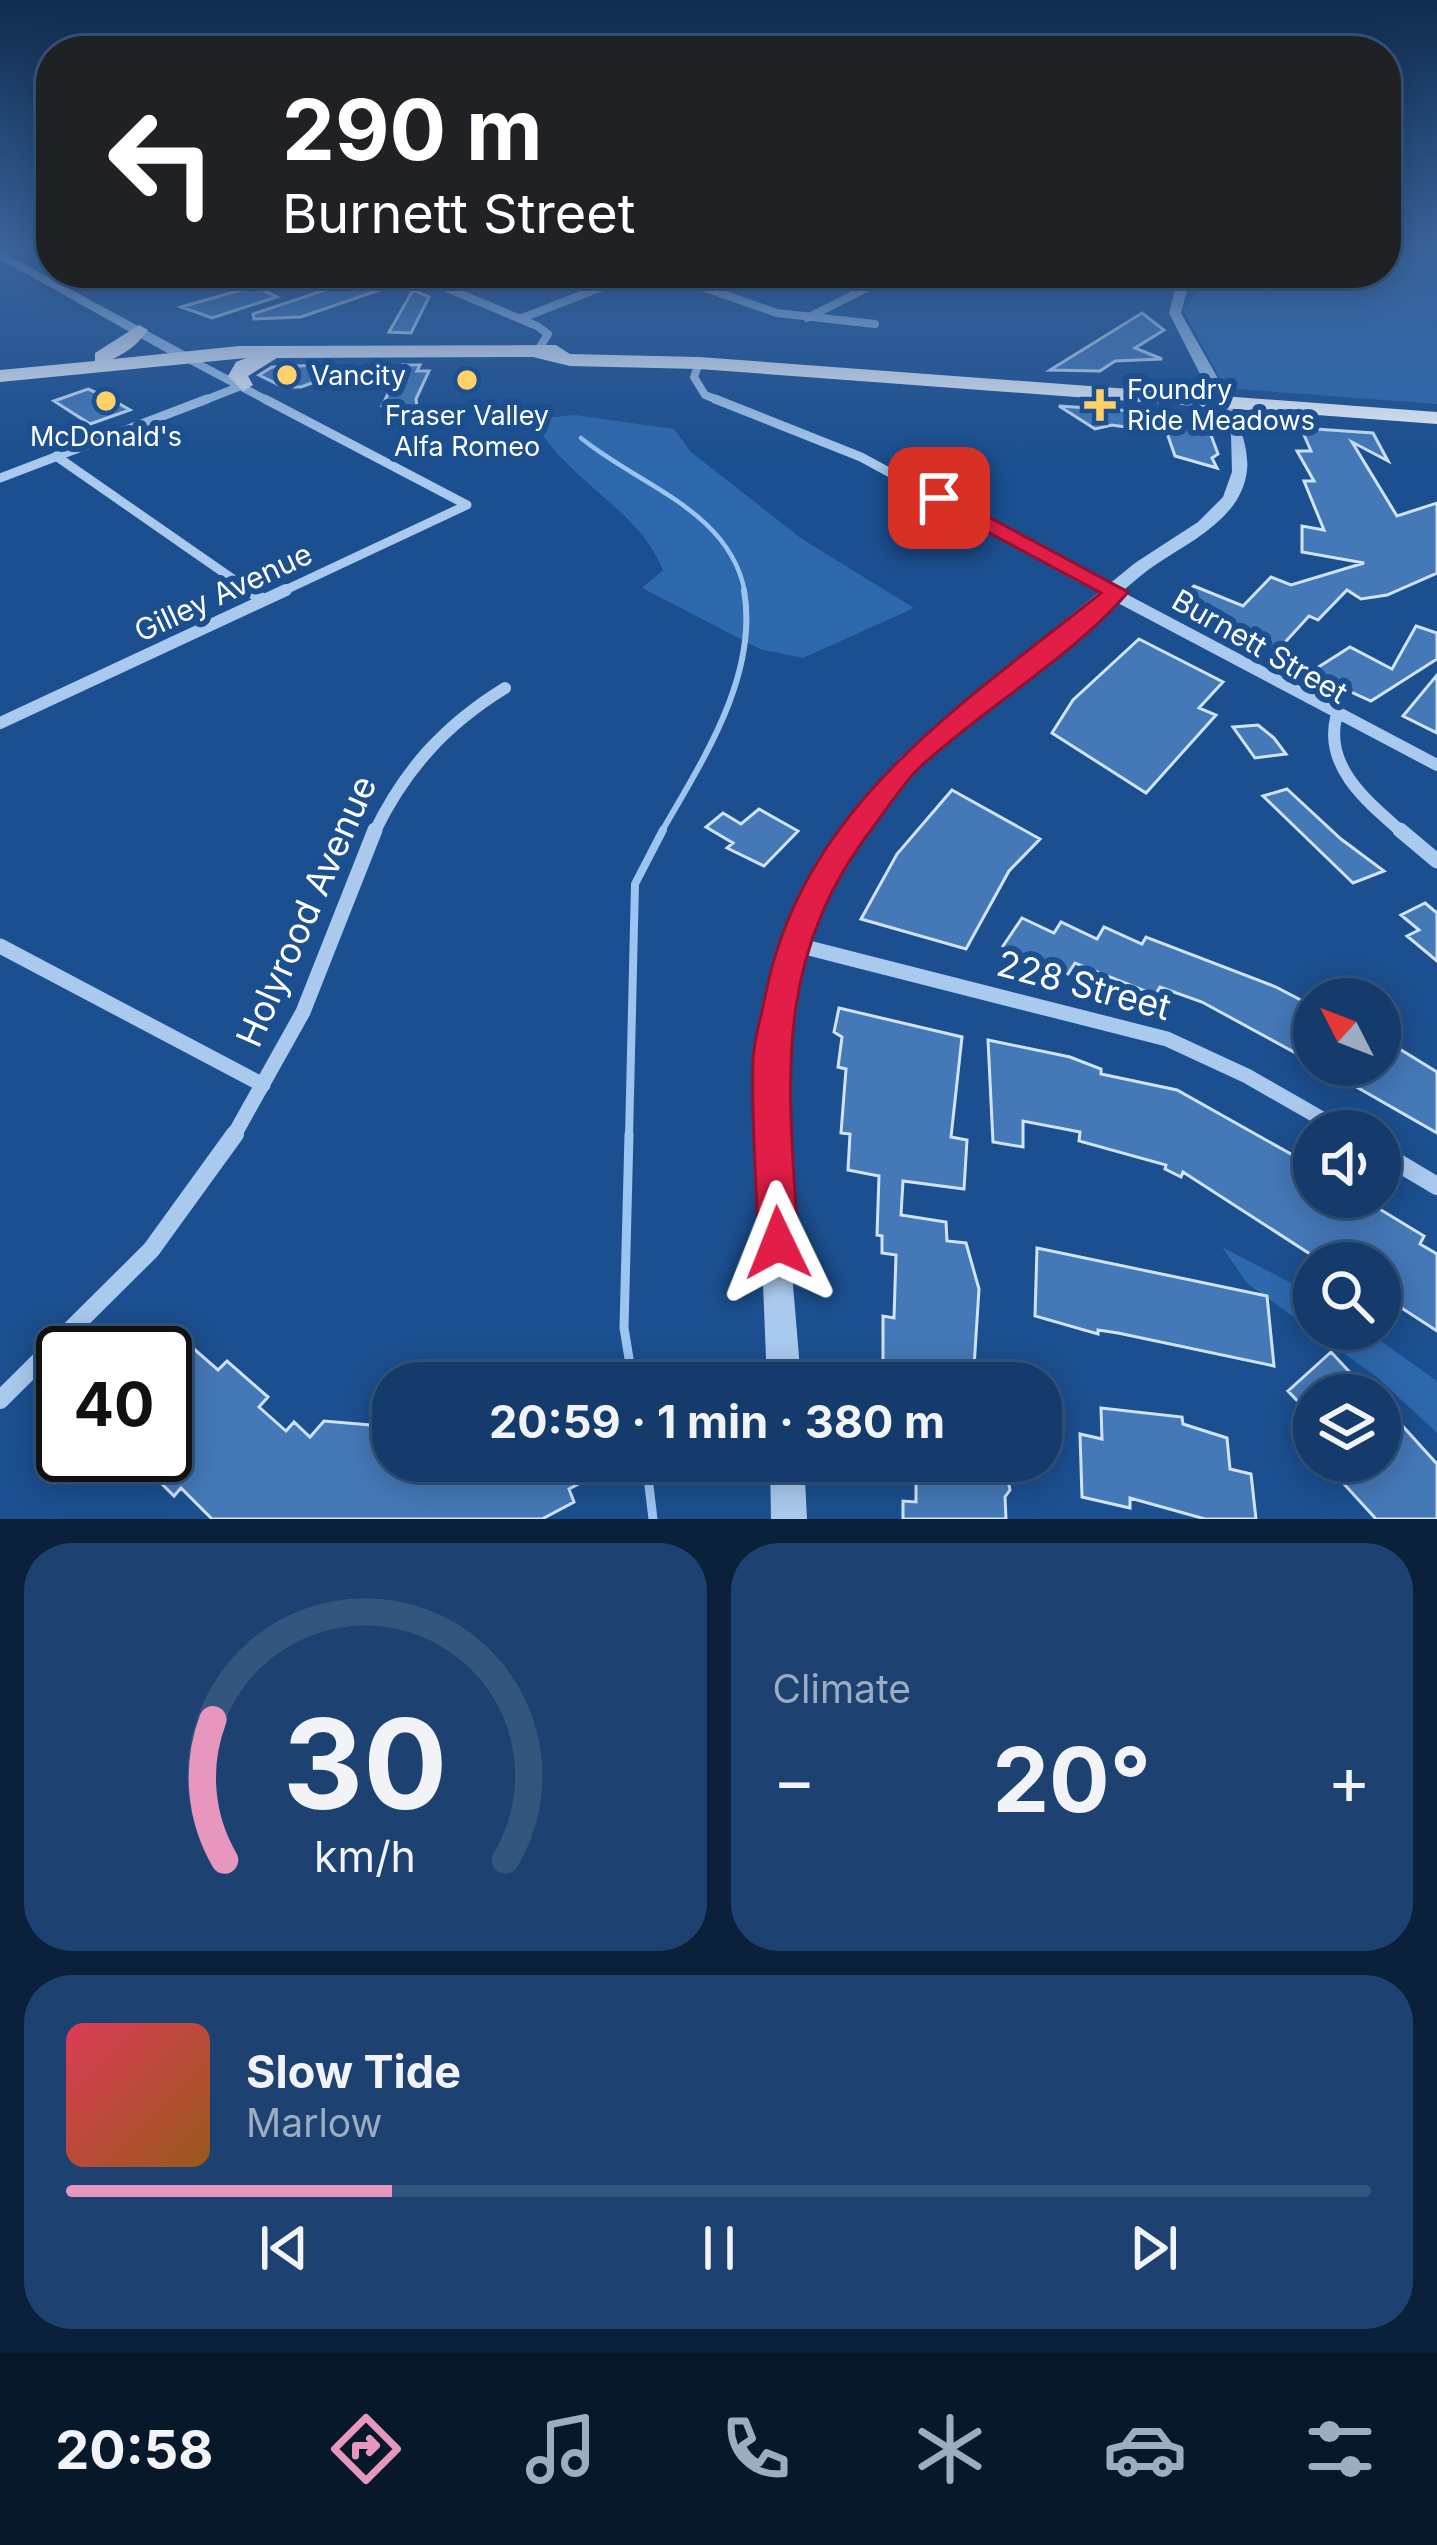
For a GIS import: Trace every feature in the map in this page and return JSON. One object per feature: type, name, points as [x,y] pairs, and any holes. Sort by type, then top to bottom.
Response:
[{"type":"main road","points":[[102,357],[125,346],[139,330]]},
{"type":"main road","points":[[0,372],[276,351],[537,352],[665,366],[699,363],[1437,409]]},
{"type":"main road","points":[[243,385],[238,376],[243,366],[276,351]]},
{"type":"main road","points":[[0,372],[102,357],[183,356]]},
{"type":"main road","points":[[1215,398],[1437,418]]},
{"type":"street","points":[[121,320],[243,385]]},
{"type":"street","points":[[523,320],[548,334],[537,352]]},
{"type":"street","points":[[828,320],[875,324]]},
{"type":"street","points":[[783,1362],[770,1056],[791,944],[840,848],[906,764],[1130,576],[1219,512],[1234,490],[1241,458],[1238,435],[1178,320]]},
{"type":"street","name":"Burnett Street","points":[[699,363],[694,377],[705,395],[882,468],[1116,592],[1336,718],[1437,765]]},
{"type":"street","points":[[0,478],[243,385]]},
{"type":"street","name":"Gilley Avenue","points":[[0,723],[466,505],[243,385]]},
{"type":"street","points":[[56,456],[262,599]]},
{"type":"street","name":"Holyrood Avenue","points":[[0,1400],[108,1296],[214,1168],[305,1008],[405,771],[454,716],[505,688]]},
{"type":"street","points":[[1336,718],[1331,741],[1346,774],[1365,799],[1437,861]]},
{"type":"street","name":"228 Street","points":[[791,944],[1167,1039],[1303,1110]]},
{"type":"street","points":[[0,946],[263,1084]]},
{"type":"street","points":[[1401,1165],[1437,1186]]},
{"type":"street","points":[[788,1482],[789,1519]]},
{"type":"shaded area","points":[[1188,320],[1437,320],[1437,404],[1225,388]]},
{"type":"shaded area","points":[[575,415],[674,429],[691,452],[802,539],[914,608],[803,658],[760,649],[642,588],[663,570],[651,548],[564,461],[533,419]]},
{"type":"shaded area","points":[[1222,1247],[1293,1284],[1293,1316],[1247,1283]]},
{"type":"shaded area","points":[[1339,1350],[1393,1350],[1437,1381],[1437,1433],[1401,1399],[1401,1374],[1372,1374]]},
{"type":"building","points":[[396,320],[418,320],[411,333],[389,332]]},
{"type":"building","points":[[1131,320],[1151,320],[1164,330],[1135,348],[1162,359],[1115,361],[1100,371],[1050,370]]},
{"type":"building","points":[[320,365],[312,383],[301,387],[283,387],[259,375],[272,367]]},
{"type":"building","points":[[402,365],[420,365],[417,371],[429,371],[416,399],[418,415],[409,419],[382,406]]},
{"type":"building","points":[[88,389],[130,410],[90,424],[54,401]]},
{"type":"building","points":[[1059,406],[1177,414],[1180,427],[1209,430],[1218,454],[1212,458],[1217,468],[1175,456],[1167,433],[1112,425],[1095,429]]},
{"type":"building","points":[[1301,428],[1373,433],[1388,461],[1352,442],[1397,516],[1437,503],[1437,573],[1387,595],[1361,599],[1347,590],[1318,620],[1309,616],[1278,650],[1177,602],[1194,586],[1243,606],[1271,577],[1291,585],[1364,563],[1302,552],[1302,526],[1324,530],[1304,481],[1314,481],[1297,451],[1311,451]]},
{"type":"building","points":[[1416,626],[1437,633],[1437,659],[1371,701],[1309,673],[1350,647],[1392,669]]},
{"type":"building","points":[[1139,639],[1223,682],[1199,708],[1216,715],[1146,793],[1052,733],[1073,700]]},
{"type":"building","points":[[1437,675],[1437,733],[1403,716]]},
{"type":"building","points":[[1258,725],[1286,754],[1255,758],[1233,727]]},
{"type":"building","points":[[1287,789],[1384,871],[1353,883],[1263,796]]},
{"type":"building","points":[[952,790],[1040,839],[1009,871],[966,949],[861,919],[897,854]]},
{"type":"building","points":[[759,809],[798,831],[764,866],[727,848],[733,843],[706,827],[723,813],[741,824]]},
{"type":"building","points":[[1425,903],[1437,913],[1437,961],[1407,936],[1419,930],[1401,915]]},
{"type":"building","points":[[1022,918],[1054,933],[1061,922],[1097,939],[1104,927],[1142,944],[1146,937],[1293,996],[1293,1052],[1202,1002],[1160,987],[1155,995],[1075,963],[1068,974],[1003,946]]},
{"type":"building","points":[[839,1008],[962,1037],[951,1137],[967,1140],[964,1189],[903,1181],[901,1215],[946,1222],[947,1241],[966,1243],[979,1289],[974,1362],[883,1362],[883,1316],[894,1318],[896,1255],[882,1253],[882,1236],[877,1235],[879,1176],[848,1170],[850,1134],[841,1133],[846,1069],[838,1067],[842,1037],[834,1032]]},
{"type":"building","points":[[988,1040],[1070,1057],[1101,1069],[1101,1074],[1177,1090],[1293,1155],[1293,1218],[1394,1218],[1424,1236],[1420,1244],[1437,1254],[1437,1331],[1401,1308],[1401,1242],[1293,1243],[1183,1172],[1181,1177],[1165,1169],[1166,1165],[1079,1141],[1080,1132],[1023,1121],[1023,1147],[993,1142]]},
{"type":"building","points":[[1401,1050],[1437,1072],[1437,1133],[1355,1086],[1401,1086]]},
{"type":"building","points":[[1037,1248],[1267,1296],[1274,1366],[1118,1333],[1098,1330],[1098,1334],[1035,1316]]},
{"type":"building","points":[[192,1347],[218,1370],[227,1361],[268,1397],[259,1407],[286,1431],[294,1422],[310,1437],[324,1421],[372,1425],[372,1482],[582,1482],[569,1489],[574,1502],[542,1519],[212,1519],[181,1488],[174,1496],[160,1482],[192,1482]]},
{"type":"building","points":[[1331,1352],[1351,1374],[1307,1374]]},
{"type":"building","points":[[1101,1408],[1182,1417],[1183,1424],[1227,1438],[1230,1469],[1251,1474],[1256,1519],[1205,1519],[1130,1498],[1130,1508],[1082,1497],[1080,1434],[1102,1439]]},
{"type":"building","points":[[1401,1424],[1437,1464],[1437,1519],[1376,1519],[1342,1482],[1401,1482]]},
{"type":"building","points":[[916,1482],[1008,1482],[1010,1490],[1005,1497],[1006,1519],[903,1519],[903,1501],[916,1502]]},
{"type":"waterway","points":[[581,438],[702,520],[736,565],[745,593]]},
{"type":"waterway","points":[[661,833],[709,747],[735,686],[743,654],[744,590]]},
{"type":"waterway","points":[[629,1137],[635,884],[663,830]]},
{"type":"waterway","points":[[629,1134],[624,1328],[630,1362]]},
{"type":"waterway","points":[[649,1482],[653,1519]]},
{"type":"place","name":"Vancity","points":[[287,375]]},
{"type":"place","name":"Fraser Valley Alfa Romeo","points":[[467,380]]},
{"type":"place","name":"McDonald's","points":[[106,401]]},
{"type":"place","name":"Foundry Ride Meadows","points":[[1100,405]]},
{"type":"route","points":[[778,1243],[770,1056],[791,944],[804,911],[840,848],[906,764],[1116,592],[939,498]]}]
